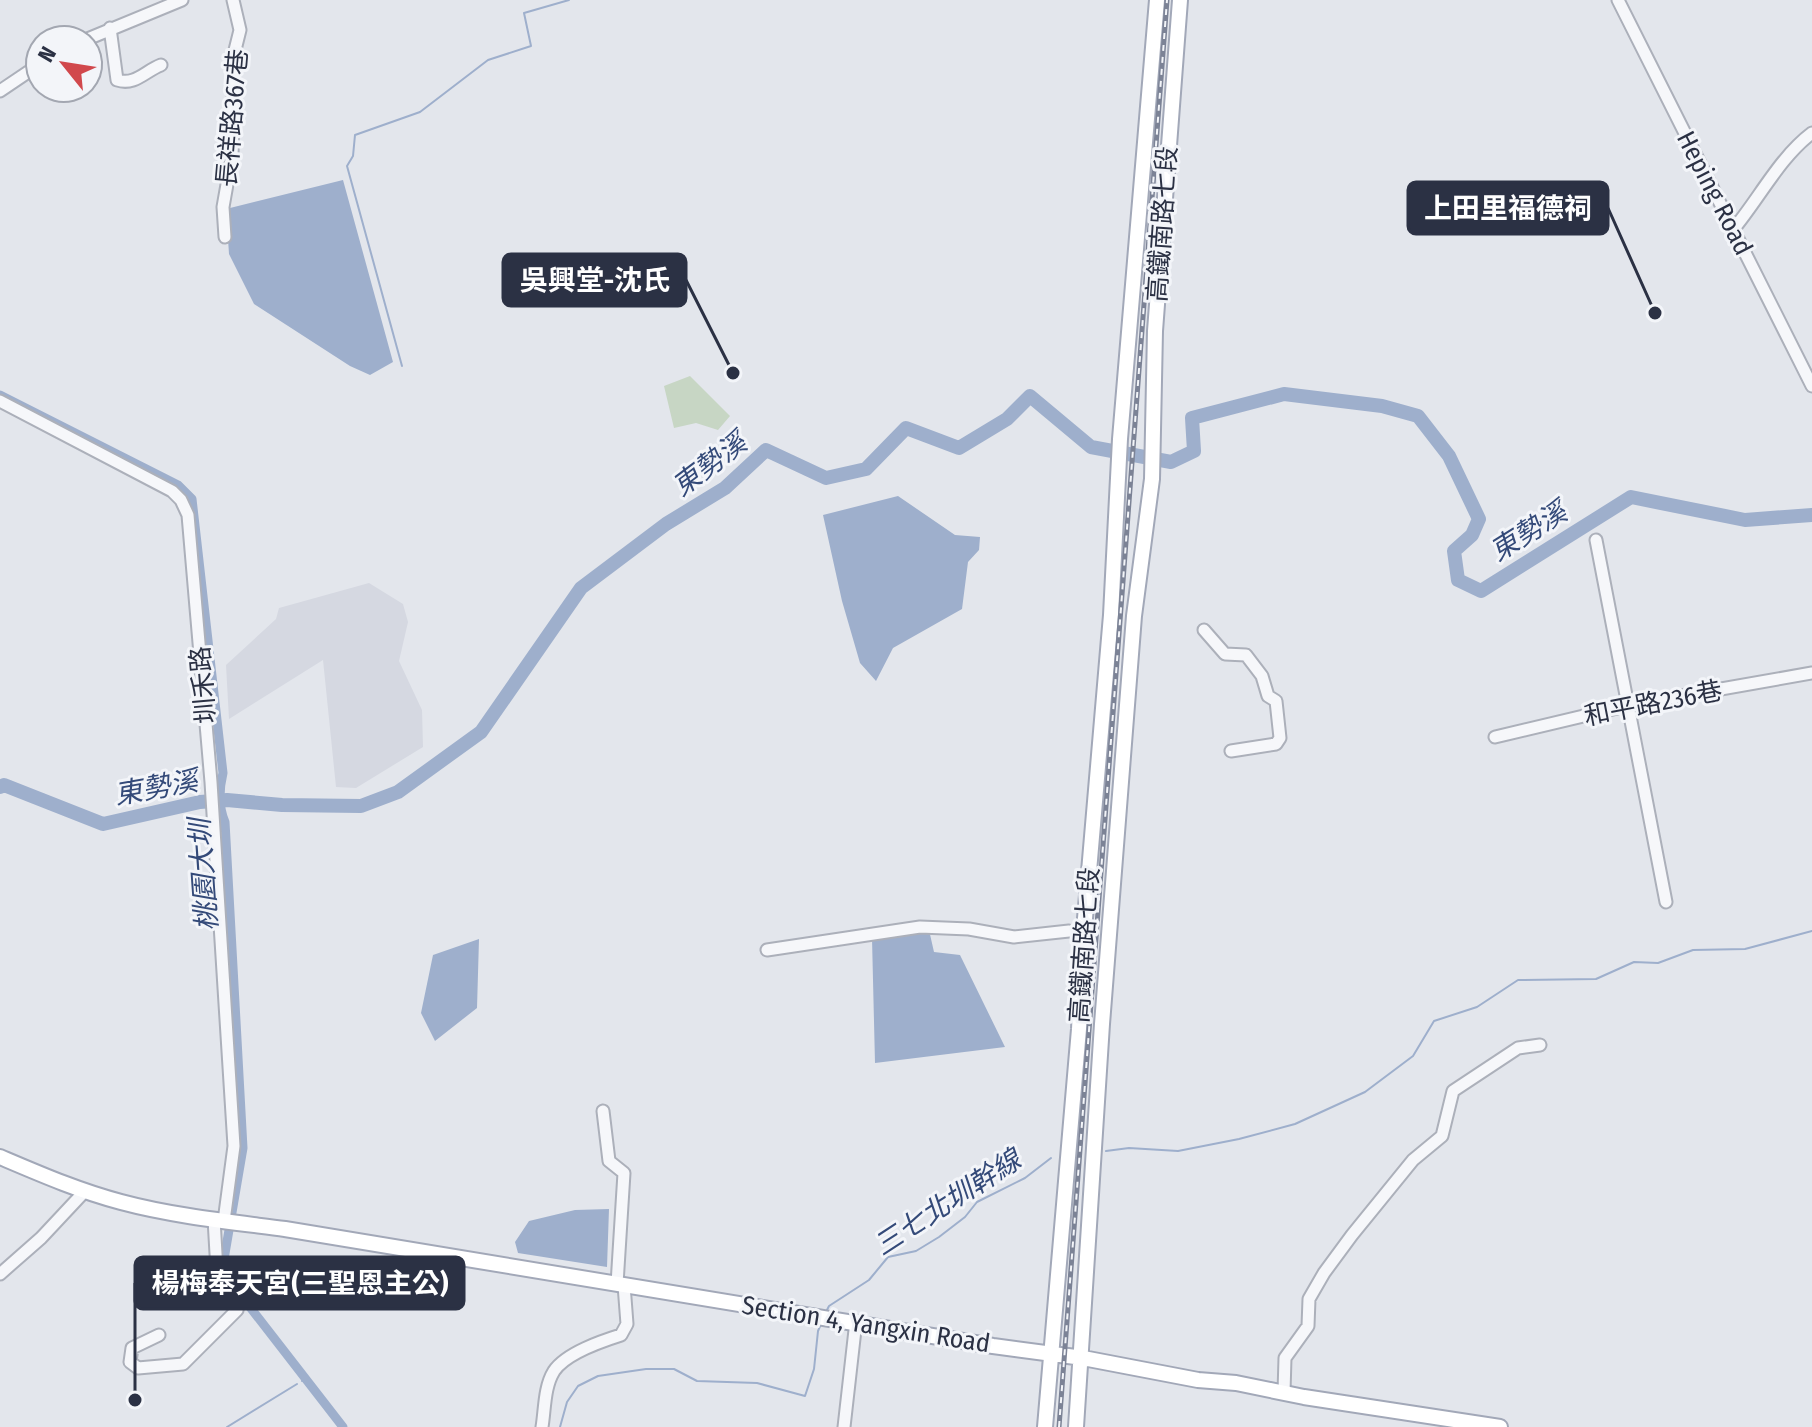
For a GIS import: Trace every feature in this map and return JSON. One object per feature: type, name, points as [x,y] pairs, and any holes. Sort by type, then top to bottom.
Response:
[{"type":"main road","name":"高鐵南路七段","points":[[1045,1427],[1111,615],[1109,521],[1118,463],[1157,0]]},
{"type":"main road","name":"高鐵南路七段","points":[[1076,1427],[1083,1358],[1102,1024],[1154,449],[1156,316],[1180,0]]},
{"type":"main road","name":"Section 4, Yangxin Road","points":[[0,1157],[85,1191],[125,1203],[223,1221],[1500,1427]]},
{"type":"street","points":[[104,31],[182,0]]},
{"type":"street","name":"長祥路367巷","points":[[225,237],[223,207],[232,156],[234,54],[240,30],[233,0]]},
{"type":"street","name":"Heping Road","points":[[1618,0],[1812,386]]},
{"type":"street","points":[[110,28],[117,80],[137,80],[149,69],[161,65]]},
{"type":"street","points":[[0,91],[24,75]]},
{"type":"street","points":[[1732,231],[1792,152],[1812,133]]},
{"type":"street","name":"圳禾路","points":[[0,401],[172,491],[181,500],[188,515],[212,788],[234,1146],[217,1271],[237,1310],[183,1364],[138,1368],[130,1362],[132,1348],[159,1335]]},
{"type":"street","points":[[1596,540],[1666,902]]},
{"type":"street","points":[[1204,630],[1225,654],[1246,655],[1262,676],[1268,696],[1276,701],[1280,738],[1276,744],[1231,751]]},
{"type":"street","name":"和平路236巷","points":[[1495,737],[1630,705],[1812,673]]},
{"type":"street","points":[[767,950],[920,927],[969,929],[1014,937],[1069,931]]},
{"type":"street","points":[[1284,1392],[1285,1358],[1308,1326],[1309,1299],[1324,1273],[1413,1160],[1442,1136],[1453,1091],[1518,1048],[1540,1045]]},
{"type":"street","points":[[542,1427],[548,1386],[555,1369],[593,1344],[621,1335],[627,1324],[621,1284],[624,1173],[609,1161],[603,1111]]},
{"type":"street","points":[[0,1274],[41,1238],[85,1191]]},
{"type":"street","points":[[844,1427],[856,1321]]},
{"type":"shaded area","points":[[369,583],[403,604],[408,622],[399,661],[422,710],[423,747],[356,788],[336,787],[323,660],[229,719],[226,665],[276,619],[279,608]]},
{"type":"green space","points":[[690,376],[730,416],[718,430],[696,423],[674,428],[664,386]]},
{"type":"water","points":[[343,180],[393,362],[370,375],[350,366],[254,304],[229,254],[226,209]]},
{"type":"water","points":[[898,496],[955,535],[980,537],[979,550],[968,562],[962,609],[893,648],[876,681],[860,663],[842,601],[823,515]]},
{"type":"water","points":[[929,930],[934,952],[960,955],[1005,1047],[875,1063],[872,938]]},
{"type":"water","points":[[479,939],[477,1008],[435,1041],[421,1013],[433,955]]},
{"type":"water","points":[[609,1209],[607,1267],[518,1253],[515,1242],[529,1221],[575,1210]]},
{"type":"waterway","points":[[402,366],[347,166],[353,156],[355,135],[420,112],[488,60],[531,46],[524,13],[569,0]]},
{"type":"waterway","name":"東勢溪","points":[[0,787],[4,785],[103,824],[200,802],[227,800],[282,805],[361,806],[398,792],[481,732],[581,588],[666,524],[725,488],[766,450],[826,478],[866,469],[906,428],[959,448],[1007,419],[1030,396],[1091,447],[1171,462],[1194,451],[1192,418],[1284,394],[1382,406],[1418,416],[1449,456],[1479,519],[1472,535],[1454,551],[1458,580],[1481,591],[1631,497],[1745,520],[1812,515]]},
{"type":"waterway","name":"桃園大圳","points":[[0,395],[178,485],[192,499],[223,773],[220,798],[225,822],[243,1148],[222,1271],[343,1427]]},
{"type":"waterway","name":"三七北圳幹線","points":[[1106,1151],[1129,1148],[1178,1151],[1295,1124],[1365,1092],[1413,1056],[1434,1021],[1477,1007],[1518,980],[1596,979],[1634,962],[1658,963],[1693,950],[1745,949],[1812,931]]},
{"type":"waterway","name":"三七北圳幹線","points":[[827,1310],[869,1280],[888,1257],[916,1251],[965,1217],[977,1202],[1025,1178],[1051,1158]]},
{"type":"waterway","name":"三七北圳幹線","points":[[560,1427],[567,1402],[578,1386],[598,1376],[646,1369],[674,1369],[697,1381],[757,1383],[805,1396],[814,1369],[821,1324]]},
{"type":"waterway","points":[[227,1427],[297,1384]]},
{"type":"railway","points":[[1059,1427],[1167,0]]},
{"type":"place","name":"上田里福德祠","points":[[1655,313]]},
{"type":"place","name":"吳興堂-沈氏","points":[[733,373]]},
{"type":"place","name":"楊梅奉天宮(三聖恩主公)","points":[[135,1400]]}]
